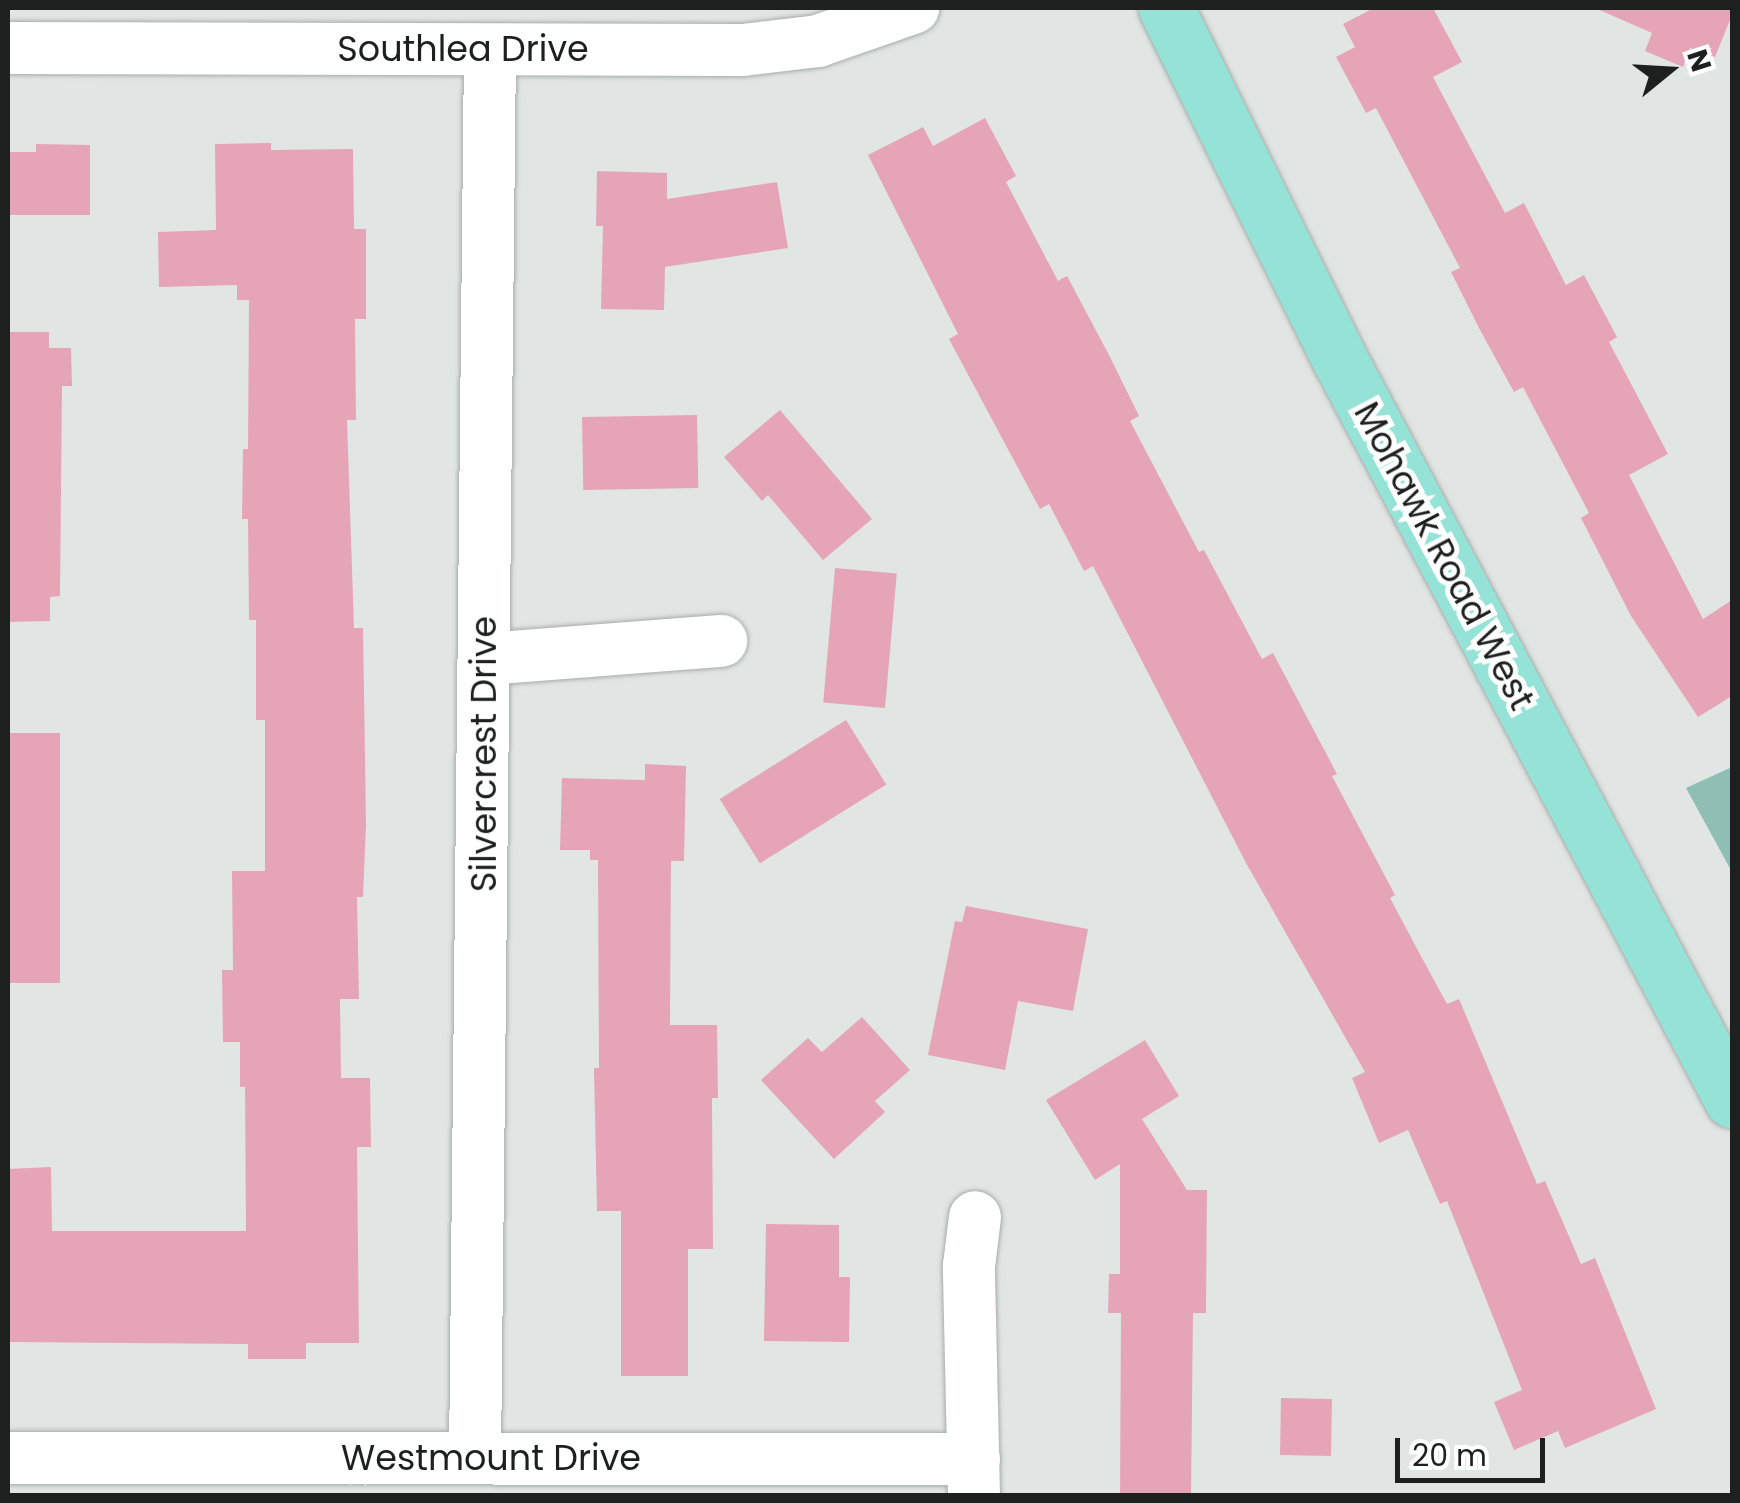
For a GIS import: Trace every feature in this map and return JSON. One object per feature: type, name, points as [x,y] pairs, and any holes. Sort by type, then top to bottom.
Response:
[{"type":"main road","name":"Mohawk Road West","points":[[1166,8],[1339,358],[1732,1100]]},
{"type":"street","name":"Southlea Drive","points":[[8,48],[743,50],[818,40],[913,8]]},
{"type":"street","name":"Silvercrest Drive","points":[[475,1458],[490,50]]},
{"type":"street","points":[[485,660],[720,641]]},
{"type":"street","points":[[974,1477],[969,1266],[975,1217]]},
{"type":"street","name":"Westmount Drive","points":[[8,1458],[475,1458],[974,1477]]},
{"type":"green space","points":[[1732,767],[1732,872],[1686,788]]},
{"type":"building","points":[[1374,8],[1433,8],[1462,62],[1433,77],[1505,213],[1524,203],[1566,285],[1584,275],[1617,337],[1609,342],[1668,454],[1629,475],[1703,619],[1732,600],[1732,696],[1698,717],[1631,616],[1581,518],[1589,513],[1523,387],[1514,392],[1480,330],[1451,272],[1460,268],[1376,108],[1366,113],[1336,57],[1355,47],[1343,24]]},
{"type":"building","points":[[1595,8],[1732,8],[1732,15],[1715,57],[1690,48],[1683,67],[1645,51],[1652,33]]},
{"type":"building","points":[[985,118],[1016,176],[1006,182],[1058,281],[1067,276],[1109,355],[1139,416],[1130,421],[1199,552],[1204,550],[1262,659],[1273,653],[1337,774],[1332,776],[1395,895],[1390,898],[1415,945],[1447,1004],[1459,999],[1537,1184],[1545,1181],[1581,1264],[1595,1258],[1656,1409],[1565,1448],[1558,1431],[1514,1450],[1494,1402],[1522,1390],[1447,1201],[1440,1204],[1408,1130],[1379,1143],[1352,1078],[1365,1072],[1246,863],[1093,566],[1084,571],[1049,504],[1040,509],[949,339],[958,334],[868,155],[923,127],[933,146]]},
{"type":"building","points":[[271,143],[271,150],[353,149],[354,229],[366,229],[366,319],[355,319],[356,420],[347,420],[354,628],[363,628],[366,824],[363,897],[357,897],[359,999],[340,999],[341,1078],[370,1078],[371,1147],[357,1147],[359,1343],[306,1343],[306,1359],[248,1359],[248,1344],[8,1342],[8,1169],[51,1167],[52,1231],[246,1231],[245,1087],[240,1087],[240,1042],[223,1042],[222,970],[233,970],[232,871],[265,871],[265,720],[256,720],[256,620],[249,620],[248,519],[242,519],[243,449],[248,449],[249,300],[237,300],[237,285],[159,287],[158,232],[216,230],[215,144]]},
{"type":"building","points":[[36,144],[90,145],[90,215],[8,215],[8,152],[36,152]]},
{"type":"building","points":[[597,171],[667,173],[667,199],[777,182],[788,248],[665,267],[664,310],[601,309],[603,226],[596,226]]},
{"type":"building","points":[[8,332],[49,332],[49,348],[71,348],[72,386],[62,386],[60,596],[50,597],[50,621],[8,622]]},
{"type":"building","points":[[780,410],[872,519],[823,560],[768,495],[762,501],[724,457]]},
{"type":"building","points":[[697,415],[698,488],[583,490],[582,417]]},
{"type":"building","points":[[835,568],[897,573],[885,708],[823,702]]},
{"type":"building","points":[[846,720],[886,784],[760,863],[720,799]]},
{"type":"building","points":[[8,733],[60,733],[60,983],[8,983]]},
{"type":"building","points":[[645,764],[686,766],[684,861],[671,861],[670,1025],[717,1025],[718,1098],[712,1098],[713,1249],[688,1249],[688,1376],[621,1376],[621,1211],[597,1211],[594,1068],[599,1068],[598,860],[590,860],[590,850],[560,850],[562,778],[645,780]]},
{"type":"building","points":[[966,906],[1088,929],[1073,1011],[1018,1001],[1005,1070],[928,1055],[955,921],[962,922]]},
{"type":"building","points":[[862,1017],[910,1070],[875,1101],[885,1112],[834,1159],[761,1080],[808,1038],[822,1052]]},
{"type":"building","points":[[1145,1040],[1179,1096],[1142,1119],[1187,1190],[1207,1190],[1206,1313],[1193,1313],[1191,1496],[1120,1496],[1121,1313],[1108,1313],[1109,1274],[1120,1274],[1120,1164],[1095,1180],[1046,1100]]},
{"type":"building","points":[[766,1224],[839,1225],[839,1277],[850,1277],[849,1342],[764,1341]]},
{"type":"building","points":[[1281,1398],[1332,1399],[1331,1456],[1280,1455]]}]
